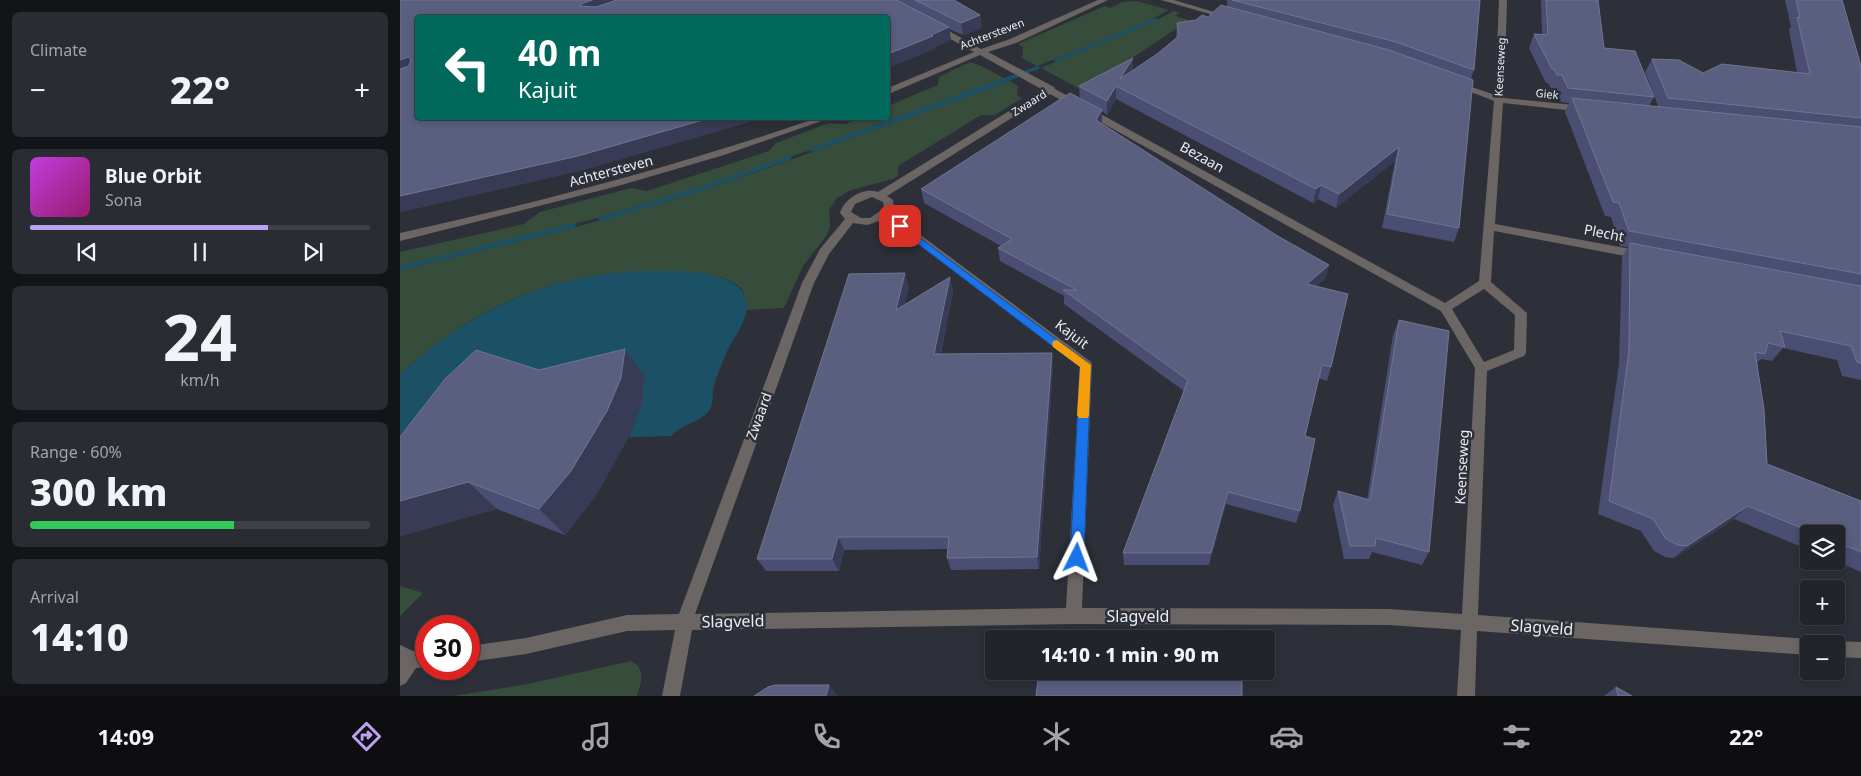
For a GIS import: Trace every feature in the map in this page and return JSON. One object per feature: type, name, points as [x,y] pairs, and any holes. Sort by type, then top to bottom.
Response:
[{"type":"street","name":"Achtersteven","points":[[890,90],[982,51],[1013,41],[1104,0]]},
{"type":"street","points":[[1165,0],[1239,20]]},
{"type":"street","name":"Keenseweg","points":[[1485,283],[1499,100],[1503,0]]},
{"type":"street","name":"Bezaan","points":[[925,21],[1444,308],[1481,368]]},
{"type":"street","name":"Giek","points":[[1453,83],[1499,100],[1596,110]]},
{"type":"street","name":"Zwaard","points":[[671,696],[685,622],[808,283],[824,252],[850,220],[844,213],[846,206],[854,199],[864,196],[880,196],[1051,89]]},
{"type":"street","name":"Achtersteven","points":[[400,237],[491,217],[667,170],[819,120]]},
{"type":"street","points":[[850,220],[871,221],[885,214],[889,209],[888,200],[880,196]]},
{"type":"street","name":"Kajuit","points":[[885,214],[1086,365],[1074,616]]},
{"type":"street","name":"Plecht","points":[[1488,226],[1655,258]]},
{"type":"street","points":[[1444,308],[1485,283],[1521,313],[1520,353],[1481,368]]},
{"type":"street","name":"Keenseweg","points":[[1466,696],[1481,368]]},
{"type":"street","name":"Slagveld","points":[[480,652],[526,646],[627,623],[1074,616],[1389,616],[1800,646]]},
{"type":"street","points":[[1845,649],[1861,650]]},
{"type":"street","points":[[400,677],[413,657]]},
{"type":"green space","points":[[1136,1],[1169,10],[1145,23],[1037,66],[1022,58],[1023,47],[1018,44],[1105,6],[1110,8],[1122,2]]},
{"type":"green space","points":[[1174,11],[1179,13],[1175,16],[1189,20],[1111,72],[1080,89],[1041,68],[1149,24]]},
{"type":"green space","points":[[970,62],[1006,79],[820,147],[678,194],[574,224],[400,266],[400,252],[524,224],[540,212],[631,188],[647,191],[769,151],[776,143],[829,123],[845,124],[856,120],[890,120],[890,105],[938,85],[939,77]]},
{"type":"green space","points":[[1010,81],[1018,86],[1017,95],[1022,98],[995,115],[981,115],[898,166],[898,176],[893,179],[851,190],[837,198],[829,210],[830,226],[827,235],[803,266],[784,308],[746,310],[743,291],[740,287],[731,281],[702,274],[654,271],[606,274],[582,278],[535,290],[497,306],[467,322],[439,341],[400,374],[400,270],[562,231],[675,199],[765,169]]},
{"type":"green space","points":[[400,586],[423,593],[400,616]]},
{"type":"green space","points":[[631,661],[639,668],[642,676],[637,696],[453,696],[528,684]]},
{"type":"water","points":[[1155,18],[1159,20],[1057,62],[1053,60]]},
{"type":"water","points":[[1037,66],[1041,68],[994,87],[812,152],[809,149]]},
{"type":"water","points":[[789,156],[792,159],[697,192],[599,222],[598,218],[706,185]]},
{"type":"water","points":[[575,223],[576,228],[400,270],[400,266]]},
{"type":"water","points":[[638,271],[704,274],[735,284],[745,294],[746,315],[721,367],[714,385],[712,406],[705,415],[671,436],[629,437],[641,406],[644,377],[400,438],[400,374],[453,332],[481,315],[540,289],[571,280],[604,274]]},
{"type":"building","points":[[400,0],[592,0],[580,6],[596,7],[617,0],[896,0],[949,27],[931,35],[933,36],[890,53],[890,15],[415,15],[415,120],[703,120],[578,156],[400,196],[400,69],[409,66],[411,59],[408,57],[400,60]]},
{"type":"building","points":[[915,0],[954,0],[980,15],[961,23]]},
{"type":"building","points":[[1232,0],[1480,0],[1474,70],[1396,42]]},
{"type":"building","points":[[1546,0],[1598,0],[1604,48],[1635,51],[1654,97],[1568,88],[1562,75],[1557,75],[1554,69],[1552,69],[1534,34],[1548,35]]},
{"type":"building","points":[[1796,0],[1842,0],[1861,66],[1861,118],[1668,98],[1652,59],[1679,60],[1703,73],[1722,64],[1810,74],[1797,17],[1800,18]]},
{"type":"building","points":[[1221,5],[1389,50],[1473,80],[1459,228],[1387,214],[1399,147],[1339,194],[1321,185],[1316,189],[1116,86],[1107,101],[1079,86],[1133,58],[1120,79],[1157,54],[1179,36],[1177,23],[1196,20],[1202,15],[1208,17]]},
{"type":"building","points":[[1070,93],[1102,110],[1096,120],[1276,235],[1329,265],[1307,284],[1348,294],[1331,367],[1322,365],[1305,436],[1315,439],[1300,511],[1228,492],[1211,553],[1123,553],[1188,380],[1063,290],[1077,290],[998,248],[1012,239],[921,189]]},
{"type":"building","points":[[1572,98],[1861,127],[1861,274],[1629,231],[1619,203],[1613,202]]},
{"type":"building","points":[[1630,243],[1861,286],[1861,363],[1857,362],[1851,346],[1780,331],[1785,347],[1768,343],[1765,354],[1755,352],[1764,409],[1767,464],[1861,501],[1861,552],[1845,546],[1845,525],[1800,525],[1800,527],[1748,506],[1687,546],[1678,545],[1666,539],[1653,519],[1609,501],[1629,350]]},
{"type":"building","points":[[905,273],[896,310],[950,277],[934,354],[1052,353],[1037,557],[947,558],[949,537],[838,537],[832,559],[757,559],[849,274]]},
{"type":"building","points":[[1399,320],[1449,331],[1429,552],[1376,538],[1375,546],[1350,546],[1338,491],[1370,500]]},
{"type":"building","points":[[625,349],[621,378],[607,411],[571,471],[539,509],[468,482],[400,501],[400,437],[445,379],[476,350],[539,370]]},
{"type":"building","points":[[1038,680],[1242,680],[1242,696],[1036,696]]},
{"type":"building","points":[[775,685],[829,685],[826,696],[754,696]]},
{"type":"building","points":[[1616,687],[1632,696],[1618,696]]},
{"type":"slow traffic","points":[[1057,344],[1086,365],[1083,415]]},
{"type":"route","points":[[900,226],[1086,365],[1077,558]]}]
